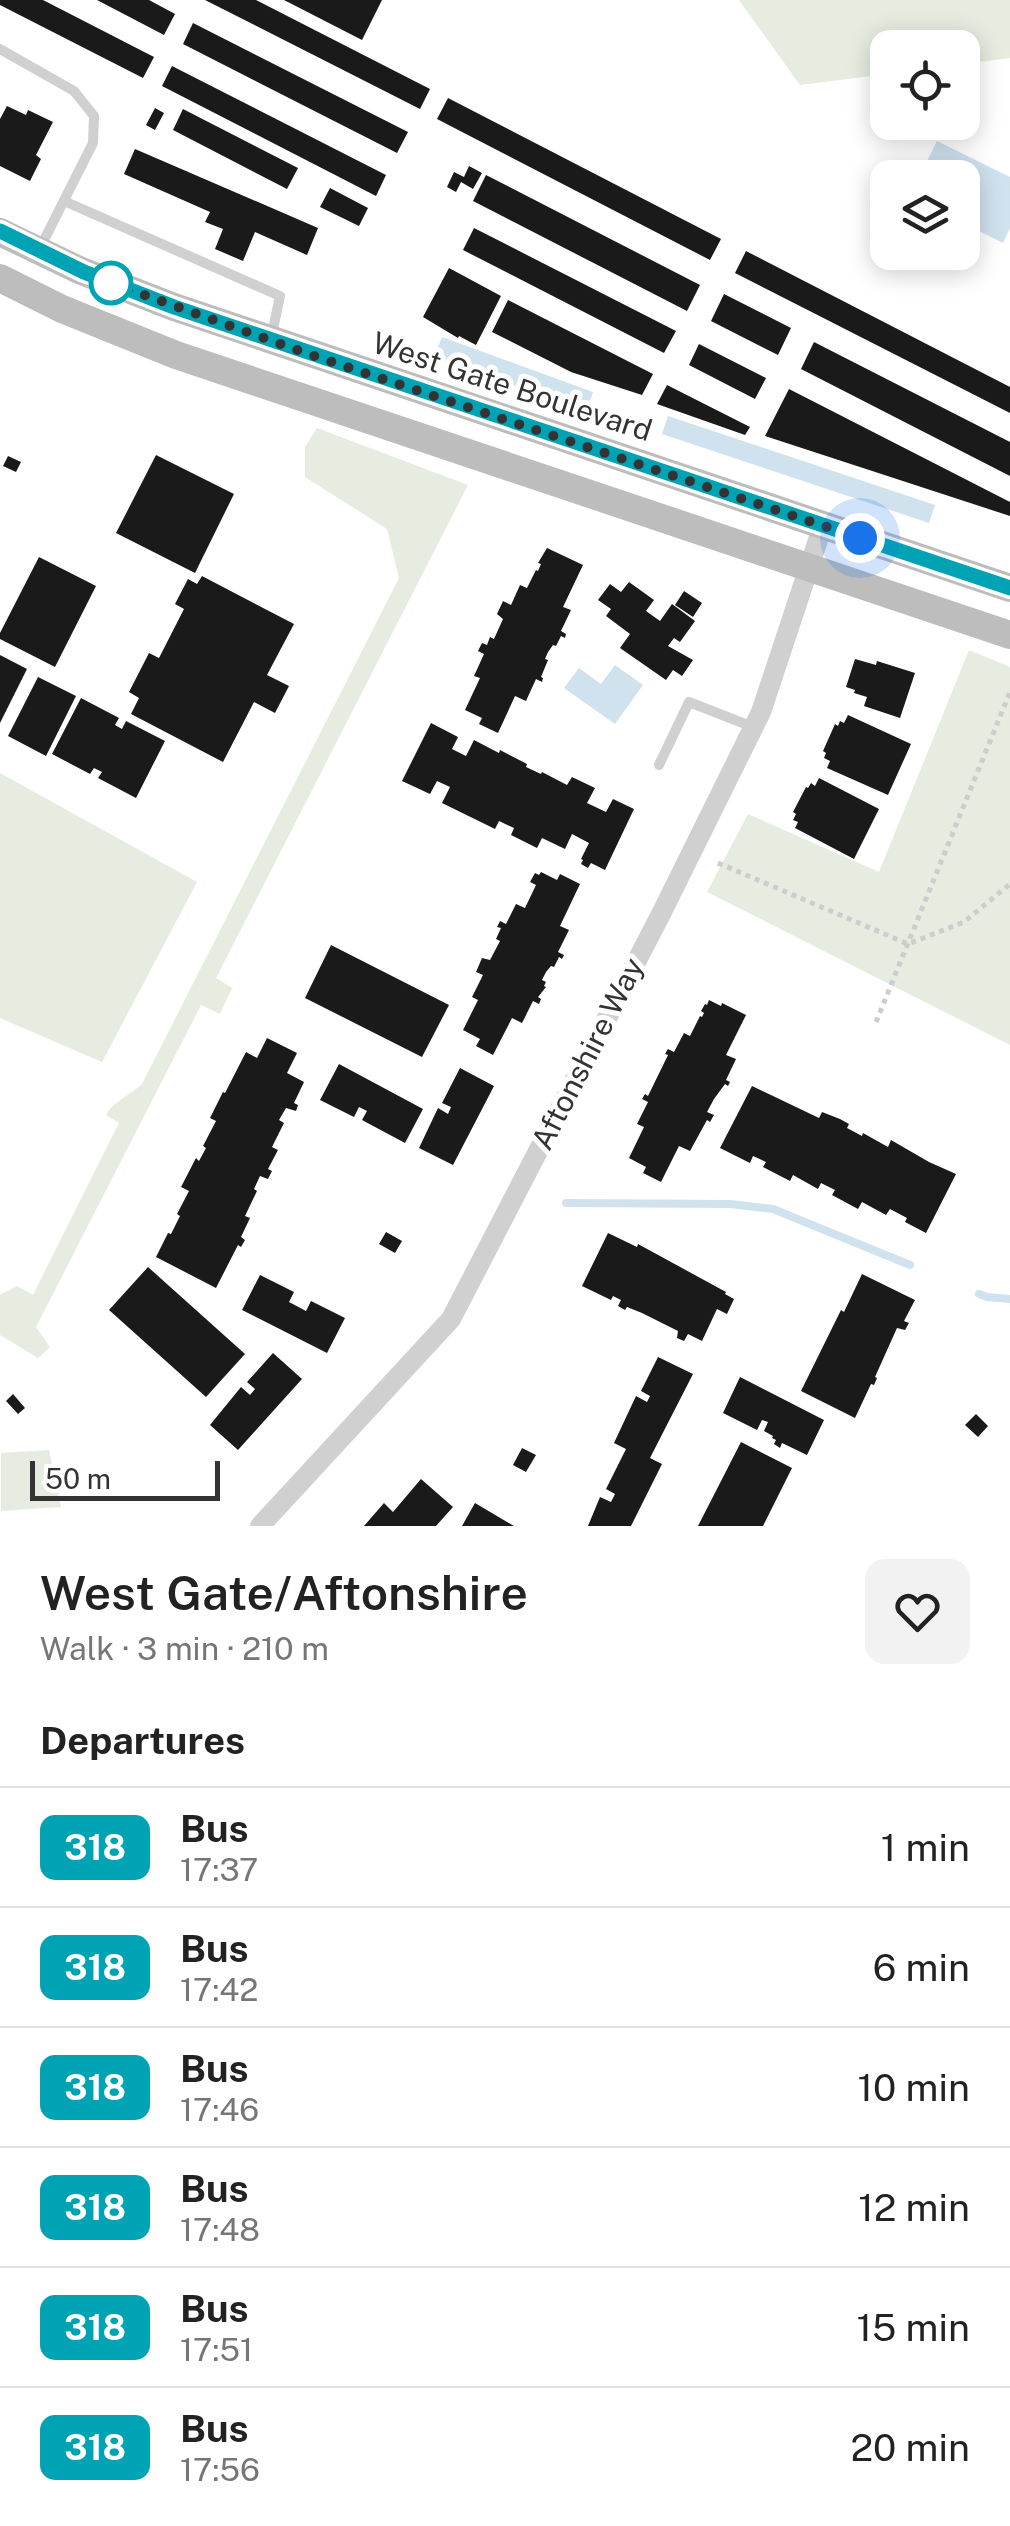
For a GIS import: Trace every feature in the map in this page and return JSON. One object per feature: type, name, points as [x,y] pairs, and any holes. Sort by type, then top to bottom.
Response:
[{"type":"main road","name":"West Gate Boulevard","points":[[0,232],[136,293],[314,356],[1010,588]]},
{"type":"main road","points":[[0,278],[119,334],[1010,635]]},
{"type":"main road","points":[[302,397],[314,356]]},
{"type":"street","name":"Aftonshire Way","points":[[260,1526],[451,1320],[754,727],[823,525]]},
{"type":"lane","points":[[0,49],[74,91],[94,116],[93,143],[39,250]]},
{"type":"lane","points":[[64,200],[280,296],[271,340]]},
{"type":"lane","points":[[660,765],[689,702],[754,727]]},
{"type":"path","points":[[876,1022],[1010,692]]},
{"type":"path","points":[[718,863],[908,944],[964,922],[1010,884]]},
{"type":"shaded area","points":[[739,0],[1010,0],[1010,58],[980,62],[980,30],[870,30],[870,76],[800,85]]},
{"type":"shaded area","points":[[317,428],[468,485],[216,978],[232,988],[220,1014],[201,1005],[36,1327],[50,1347],[38,1358],[0,1335],[0,1295],[17,1286],[33,1295],[119,1123],[106,1115],[142,1084],[399,578],[387,529],[305,477],[305,447]]},
{"type":"shaded area","points":[[969,650],[1010,667],[1010,1045],[707,892],[748,814],[879,872]]},
{"type":"shaded area","points":[[0,773],[197,882],[102,1062],[0,1018]]},
{"type":"shaded area","points":[[49,1450],[61,1507],[1,1511],[1,1453]]},
{"type":"water","points":[[937,141],[976,160],[928,160]]},
{"type":"water","points":[[980,162],[1010,177],[1010,228],[1003,243],[980,232]]},
{"type":"water","points":[[442,337],[593,392],[586,412],[434,357]]},
{"type":"water","points":[[668,416],[935,505],[929,523],[662,434]]},
{"type":"water","points":[[615,665],[643,685],[615,724],[564,688],[579,668],[601,684]]},
{"type":"building","points":[[0,0],[43,0],[154,57],[143,78],[0,5]]},
{"type":"building","points":[[97,0],[149,0],[175,14],[164,35]]},
{"type":"building","points":[[205,0],[256,0],[430,89],[420,109]]},
{"type":"building","points":[[284,0],[382,0],[362,40]]},
{"type":"building","points":[[193,23],[408,132],[397,153],[183,44]]},
{"type":"building","points":[[172,66],[386,175],[376,196],[162,86]]},
{"type":"building","points":[[448,98],[721,239],[710,260],[437,119]]},
{"type":"building","points":[[7,106],[26,115],[28,110],[53,122],[36,155],[41,159],[30,181],[0,166],[0,119]]},
{"type":"building","points":[[155,108],[164,113],[155,130],[146,125]]},
{"type":"building","points":[[183,109],[298,168],[287,189],[173,130]]},
{"type":"building","points":[[135,149],[318,228],[307,255],[255,232],[243,261],[215,249],[223,229],[205,222],[210,212],[124,174]]},
{"type":"building","points":[[469,166],[482,173],[473,189],[461,182],[456,192],[447,187],[454,172],[464,177]]},
{"type":"building","points":[[486,175],[700,285],[687,311],[473,201]]},
{"type":"building","points":[[330,188],[368,208],[359,226],[320,207]]},
{"type":"building","points":[[474,228],[676,331],[664,353],[463,250]]},
{"type":"building","points":[[746,251],[1010,387],[1010,413],[735,273]]},
{"type":"building","points":[[449,268],[501,296],[476,345],[423,317]]},
{"type":"building","points":[[724,294],[791,328],[778,355],[711,321]]},
{"type":"building","points":[[508,300],[653,374],[642,395],[571,372],[492,332]]},
{"type":"building","points":[[814,342],[1010,442],[1010,476],[801,369]]},
{"type":"building","points":[[699,344],[766,378],[755,399],[689,365]]},
{"type":"building","points":[[667,385],[750,427],[745,435],[657,404]]},
{"type":"building","points":[[789,389],[1010,502],[1010,516],[765,436]]},
{"type":"building","points":[[156,455],[234,494],[195,573],[116,533]]},
{"type":"building","points":[[8,456],[21,462],[16,472],[3,466]]},
{"type":"building","points":[[547,548],[583,565],[563,607],[571,610],[561,631],[565,638],[561,636],[548,652],[542,682],[536,679],[526,701],[515,696],[498,733],[479,724],[482,718],[465,710],[480,678],[474,676],[484,654],[478,651],[490,637],[494,639],[503,619],[497,614],[503,601],[511,605],[520,585],[527,588]]},
{"type":"building","points":[[39,557],[96,586],[55,667],[0,639]]},
{"type":"building","points":[[202,576],[294,624],[267,675],[289,686],[275,713],[254,702],[223,762],[131,714],[139,698],[129,692],[149,653],[159,658],[184,609],[175,604],[188,579],[197,584]]},
{"type":"building","points":[[629,582],[654,600],[646,611],[660,621],[672,604],[695,621],[680,642],[674,638],[668,646],[693,660],[682,676],[673,670],[666,680],[620,648],[630,634],[606,616],[611,609],[598,600],[610,584],[621,592]]},
{"type":"building","points":[[684,591],[702,603],[693,617],[675,605]]},
{"type":"building","points":[[0,655],[27,669],[0,723]]},
{"type":"building","points":[[855,659],[876,665],[877,661],[915,673],[900,718],[864,706],[867,697],[846,687]]},
{"type":"building","points":[[38,677],[76,696],[46,756],[8,736]]},
{"type":"building","points":[[81,698],[119,718],[115,725],[122,729],[126,721],[165,741],[136,798],[98,778],[102,772],[94,768],[90,774],[52,754]]},
{"type":"building","points":[[848,715],[911,744],[888,795],[827,768],[830,761],[824,758],[823,751],[835,724],[844,723]]},
{"type":"building","points":[[431,723],[458,737],[452,749],[466,756],[474,740],[567,785],[572,777],[595,788],[587,803],[606,812],[613,799],[634,809],[605,870],[591,863],[588,868],[581,864],[589,843],[572,834],[565,849],[542,838],[537,848],[511,835],[514,828],[499,821],[495,829],[442,803],[450,787],[437,781],[430,794],[402,781]]},
{"type":"building","points":[[819,778],[879,809],[854,859],[795,828],[798,822],[793,820],[793,812],[806,787],[811,783],[815,786]]},
{"type":"building","points":[[535,873],[557,880],[560,874],[580,884],[560,926],[569,930],[558,952],[564,955],[546,972],[542,980],[546,987],[538,997],[539,1004],[533,1001],[522,1023],[512,1018],[493,1055],[476,1046],[480,1039],[463,1030],[478,1000],[472,997],[483,975],[476,972],[482,958],[490,960],[500,941],[496,939],[500,921],[506,924],[516,904],[525,908],[536,885],[530,882]]},
{"type":"building","points":[[331,945],[449,1005],[422,1057],[305,998]]},
{"type":"building","points":[[709,1000],[746,1015],[726,1055],[736,1059],[726,1080],[730,1082],[714,1099],[707,1112],[714,1115],[710,1122],[707,1120],[690,1151],[679,1146],[661,1182],[643,1173],[646,1167],[629,1158],[644,1127],[637,1124],[648,1102],[642,1099],[645,1094],[648,1096],[668,1049],[674,1052],[684,1033],[690,1036]]},
{"type":"building","points":[[267,1038],[297,1053],[287,1073],[304,1082],[294,1103],[298,1105],[296,1111],[286,1108],[279,1120],[284,1123],[272,1147],[278,1150],[268,1169],[272,1171],[268,1179],[260,1176],[245,1216],[250,1218],[241,1237],[245,1240],[241,1247],[238,1245],[216,1288],[156,1257],[180,1216],[177,1214],[189,1191],[181,1187],[196,1158],[199,1161],[206,1148],[203,1146],[216,1121],[210,1118],[223,1092],[246,1052],[257,1058]]},
{"type":"building","points":[[339,1064],[423,1109],[405,1143],[362,1120],[367,1111],[359,1107],[354,1117],[320,1100]]},
{"type":"building","points":[[460,1068],[494,1086],[453,1165],[419,1148],[438,1108],[448,1114],[451,1107],[442,1103]]},
{"type":"building","points":[[752,1086],[819,1118],[822,1112],[840,1119],[849,1124],[847,1128],[888,1147],[891,1140],[956,1174],[926,1233],[890,1209],[886,1215],[862,1202],[858,1209],[832,1195],[835,1190],[821,1183],[818,1189],[793,1175],[790,1181],[763,1167],[766,1162],[753,1156],[750,1163],[720,1148]]},
{"type":"building","points":[[386,1232],[402,1241],[395,1253],[379,1244]]},
{"type":"building","points":[[608,1233],[637,1247],[638,1244],[726,1292],[734,1299],[727,1314],[717,1309],[702,1341],[688,1334],[684,1341],[677,1338],[678,1331],[618,1306],[621,1300],[613,1296],[611,1300],[582,1286]]},
{"type":"building","points":[[148,1267],[245,1354],[206,1397],[109,1310]]},
{"type":"building","points":[[862,1274],[915,1300],[904,1321],[909,1323],[905,1330],[897,1328],[874,1385],[871,1384],[855,1418],[801,1391]]},
{"type":"building","points":[[260,1275],[294,1292],[289,1302],[306,1311],[311,1301],[345,1318],[327,1353],[242,1310]]},
{"type":"building","points":[[273,1353],[302,1379],[238,1450],[210,1425],[241,1387],[250,1395],[255,1389],[247,1382]]},
{"type":"building","points":[[658,1357],[693,1374],[650,1458],[662,1464],[631,1526],[588,1526],[600,1497],[611,1502],[615,1494],[606,1489],[626,1449],[614,1443],[636,1396],[647,1402],[650,1396],[641,1391]]},
{"type":"building","points":[[740,1377],[824,1420],[807,1455],[782,1443],[780,1448],[774,1444],[773,1436],[764,1431],[768,1422],[762,1420],[757,1430],[723,1413]]},
{"type":"building","points":[[13,1394],[25,1408],[18,1414],[6,1401]]},
{"type":"building","points":[[976,1414],[988,1426],[978,1437],[965,1425]]},
{"type":"building","points":[[741,1442],[792,1468],[763,1526],[698,1526]]},
{"type":"building","points":[[522,1448],[536,1455],[526,1472],[513,1465]]},
{"type":"building","points":[[421,1479],[453,1507],[436,1526],[364,1526],[384,1503],[393,1512]]},
{"type":"building","points":[[475,1503],[514,1526],[462,1526]]},
{"type":"waterway","points":[[566,1203],[730,1204],[773,1209],[910,1265]]},
{"type":"waterway","points":[[979,1294],[1010,1299]]},
{"type":"bus line","name":"318","points":[[0,231],[84,272],[174,307],[1010,588]]},
{"type":"route","points":[[111,283],[314,356],[860,538]]}]
